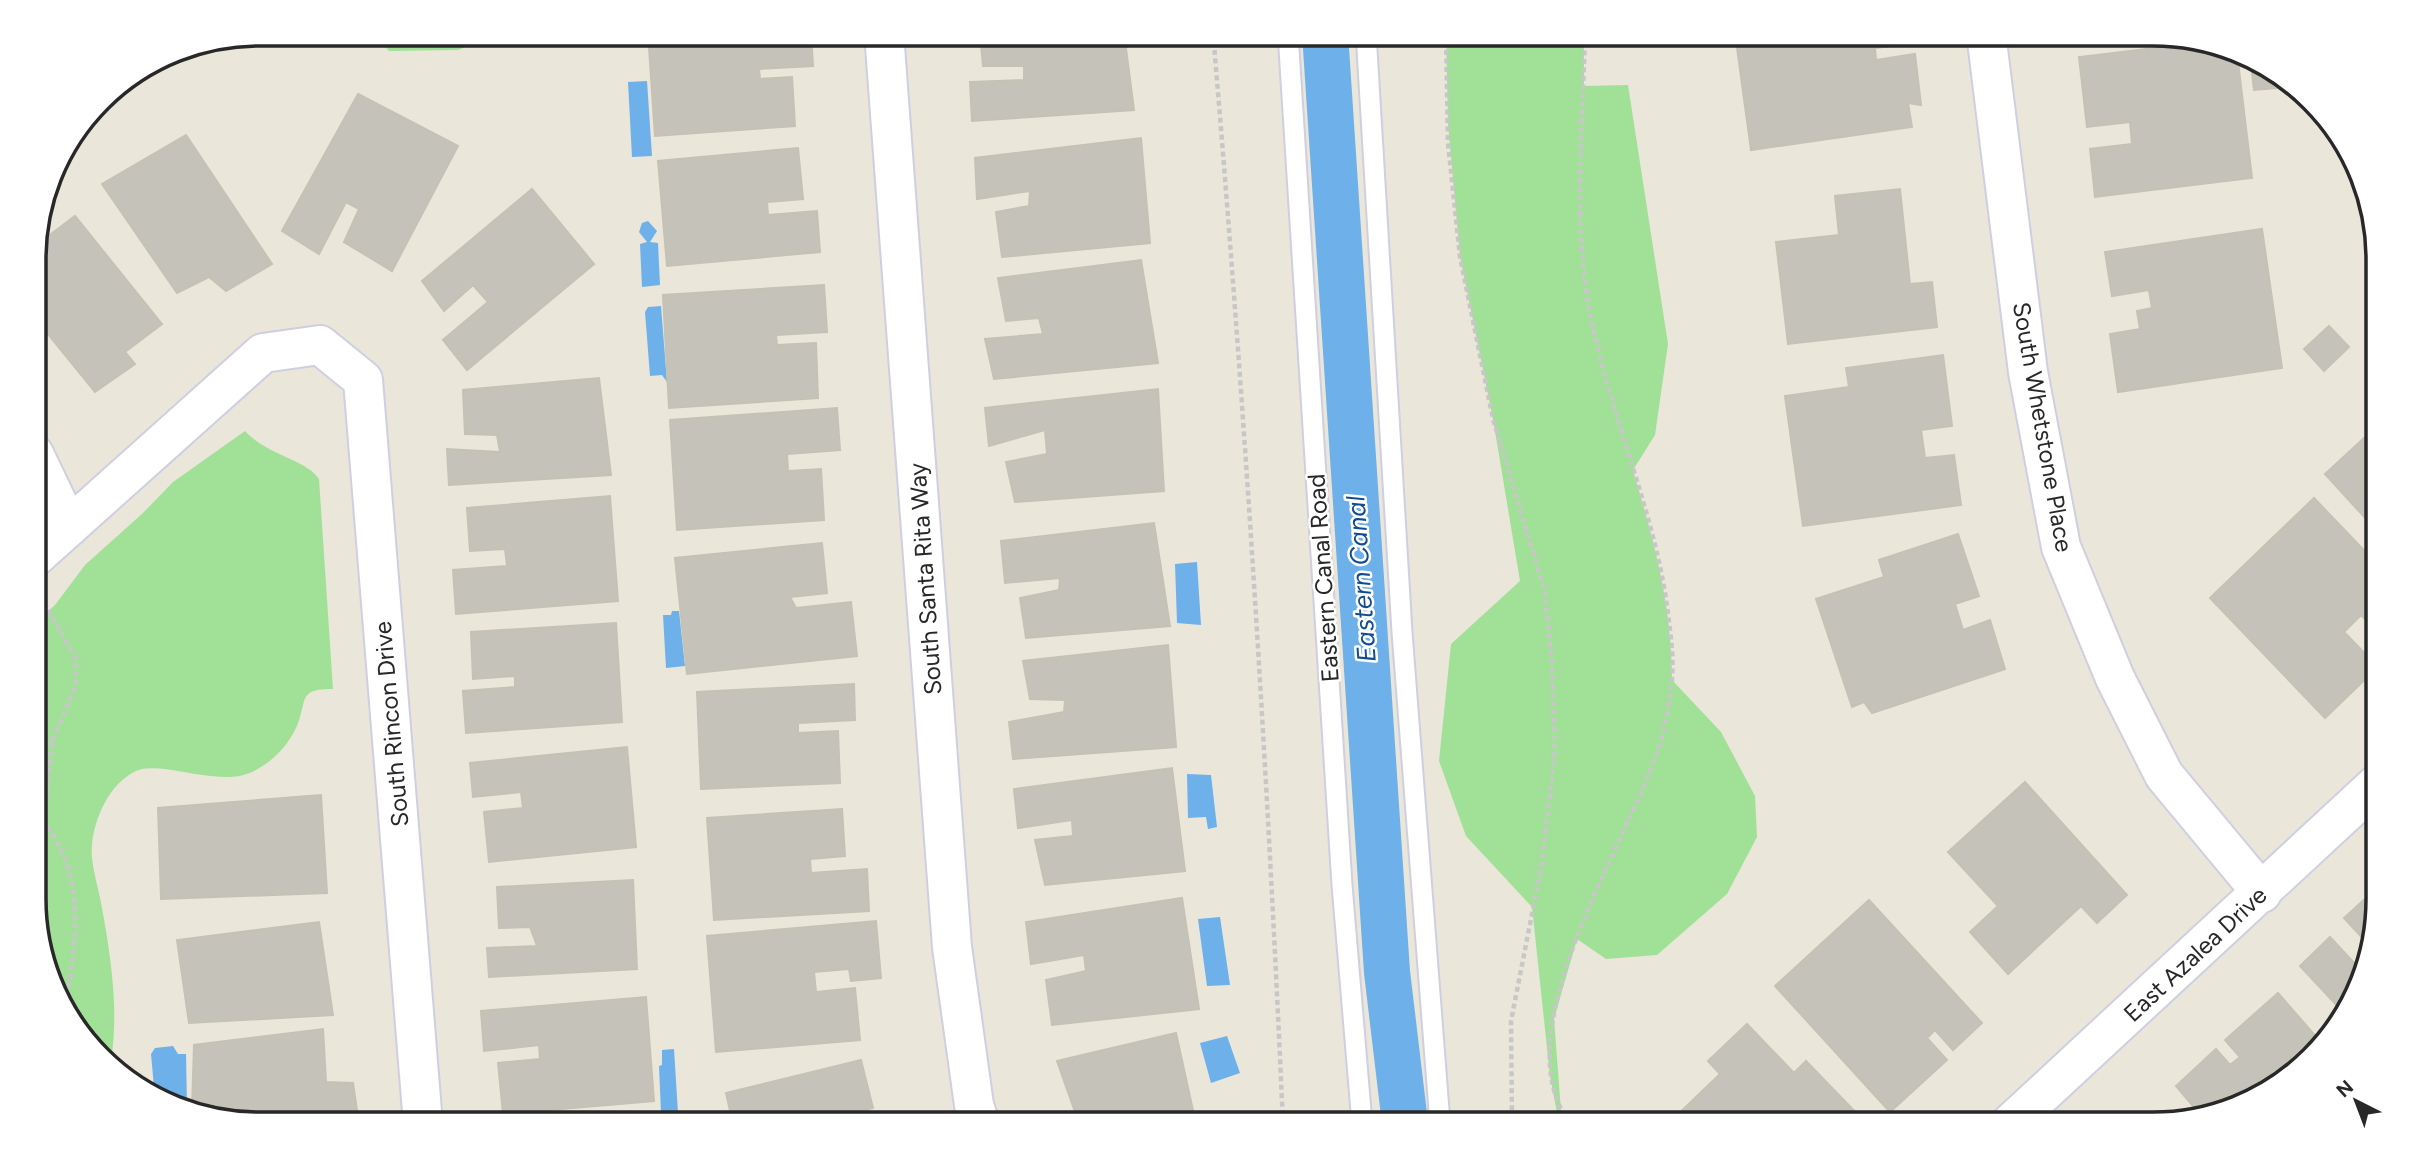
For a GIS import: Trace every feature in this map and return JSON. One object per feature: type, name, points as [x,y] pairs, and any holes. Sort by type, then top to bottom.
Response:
[{"type":"street","name":"South Santa Rita Way","points":[[885,46],[952,947],[976,1112]]},
{"type":"street","name":"South Whetstone Place","points":[[1988,46],[2028,372],[2061,547],[2115,678],[2164,775],[2262,893]]},
{"type":"street","name":"South Rincon Drive","points":[[69,527],[263,353],[320,345],[362,380],[423,1112]]},
{"type":"street","points":[[46,479],[69,527]]},
{"type":"street","points":[[46,515],[69,527]]},
{"type":"street","points":[[46,547],[69,527]]},
{"type":"street","name":"East Azalea Drive","points":[[2024,1111],[2366,794]]},
{"type":"lane","name":"Eastern Canal Road","points":[[1289,46],[1342,885],[1361,1111]]},
{"type":"lane","points":[[1367,46],[1403,646],[1439,1111]]},
{"type":"path","points":[[1214,46],[1239,350],[1273,890],[1282,1111]]},
{"type":"path","points":[[1446,46],[1448,143],[1460,257],[1493,419],[1545,592],[1552,666],[1555,751],[1542,863],[1511,1021],[1512,1111]]},
{"type":"path","points":[[1561,1111],[1550,1076],[1554,1018],[1567,965],[1596,889],[1658,751],[1672,680],[1672,647],[1661,563],[1606,382],[1586,288],[1581,204],[1585,46]]},
{"type":"path","points":[[46,606],[75,657],[76,685],[53,739],[46,801]]},
{"type":"path","points":[[46,617],[51,612]]},
{"type":"path","points":[[46,743],[53,739]]},
{"type":"path","points":[[46,823],[67,865],[76,908],[74,954],[67,990]]},
{"type":"green space","points":[[385,46],[468,46],[458,50],[389,51]]},
{"type":"green space","points":[[1446,46],[1584,46],[1584,86],[1628,85],[1668,344],[1655,435],[1633,470],[1655,548],[1665,599],[1672,680],[1721,732],[1755,796],[1757,837],[1727,894],[1657,955],[1606,959],[1577,939],[1554,1019],[1561,1111],[1557,1111],[1550,1076],[1532,907],[1466,836],[1439,761],[1451,644],[1520,581],[1493,419],[1460,257],[1448,124]]},
{"type":"green space","points":[[245,431],[264,446],[313,472],[319,479],[333,689],[321,689],[308,694],[300,719],[288,742],[272,759],[252,772],[223,777],[160,769],[136,771],[118,784],[105,802],[93,835],[92,852],[113,984],[112,1052],[74,1005],[62,980],[47,926],[46,613],[85,565],[173,482]]},
{"type":"water","points":[[647,81],[652,156],[632,157],[628,82]]},
{"type":"water","points":[[648,221],[657,231],[650,242],[658,243],[660,285],[642,287],[640,244],[647,242],[639,232],[642,223]]},
{"type":"water","points":[[661,306],[667,382],[662,375],[650,376],[645,312],[648,307]]},
{"type":"water","points":[[1197,562],[1201,625],[1177,623],[1175,564]]},
{"type":"water","points":[[672,611],[679,611],[685,666],[666,668],[663,615],[671,615]]},
{"type":"water","points":[[1187,774],[1211,775],[1217,827],[1208,829],[1206,817],[1188,818]]},
{"type":"water","points":[[1220,917],[1230,985],[1207,986],[1198,919]]},
{"type":"water","points":[[1227,1036],[1240,1073],[1211,1083],[1200,1043]]},
{"type":"water","points":[[173,1046],[178,1054],[186,1054],[187,1099],[154,1084],[151,1054],[155,1048]]},
{"type":"water","points":[[674,1049],[678,1112],[661,1112],[659,1066],[662,1065],[662,1050]]},
{"type":"building","points":[[649,46],[812,46],[813,66],[759,69],[760,79],[792,77],[795,126],[655,136]]},
{"type":"building","points":[[981,46],[1126,46],[1134,110],[972,121],[970,82],[1024,80],[1024,66],[983,66]]},
{"type":"building","points":[[1737,46],[1892,46],[1875,48],[1876,60],[1915,54],[1921,105],[1908,103],[1912,127],[1751,150]]},
{"type":"building","points":[[2169,46],[2208,53],[2238,64],[2252,178],[2095,197],[2090,149],[2132,144],[2130,122],[2087,127],[2079,57]]},
{"type":"building","points":[[2252,70],[2280,88],[2254,90]]},
{"type":"building","points":[[358,94],[458,146],[392,271],[344,242],[359,209],[346,202],[319,254],[282,231]]},
{"type":"building","points":[[186,135],[272,264],[226,291],[209,277],[177,293],[102,184]]},
{"type":"building","points":[[1141,138],[1150,243],[1002,257],[996,212],[1029,206],[1030,191],[977,199],[975,158]]},
{"type":"building","points":[[798,148],[803,199],[767,202],[768,215],[817,211],[820,252],[667,266],[658,161]]},
{"type":"building","points":[[532,189],[594,264],[467,370],[443,340],[488,302],[473,285],[444,311],[422,281]]},
{"type":"building","points":[[1900,189],[1910,284],[1932,282],[1937,327],[1788,344],[1776,242],[1839,235],[1835,196]]},
{"type":"building","points":[[75,216],[162,324],[125,352],[135,364],[95,392],[46,332],[47,237]]},
{"type":"building","points":[[2262,229],[2282,368],[2118,392],[2110,334],[2140,329],[2137,311],[2152,308],[2149,290],[2112,296],[2105,252]]},
{"type":"building","points":[[1141,260],[1158,363],[994,379],[985,339],[1043,334],[1039,318],[1006,321],[998,278]]},
{"type":"building","points":[[824,285],[827,332],[776,335],[777,345],[816,343],[818,398],[669,408],[663,295]]},
{"type":"building","points":[[2329,326],[2349,347],[2324,371],[2304,349]]},
{"type":"building","points":[[1943,355],[1952,426],[1921,430],[1925,458],[1954,455],[1961,505],[1803,526],[1785,396],[1849,387],[1846,368]]},
{"type":"building","points":[[599,378],[611,475],[449,485],[447,449],[500,452],[497,435],[465,434],[463,390]]},
{"type":"building","points":[[1158,389],[1164,491],[1015,502],[1006,462],[1047,454],[1045,430],[989,446],[985,408]]},
{"type":"building","points":[[837,408],[840,450],[787,454],[788,471],[821,469],[824,520],[677,530],[670,420]]},
{"type":"building","points":[[2366,436],[2366,519],[2325,474]]},
{"type":"building","points":[[610,496],[618,601],[456,614],[453,570],[507,566],[505,549],[470,551],[467,508]]},
{"type":"building","points":[[2314,498],[2366,552],[2366,620],[2361,615],[2344,632],[2366,655],[2366,679],[2325,718],[2210,598]]},
{"type":"building","points":[[1154,523],[1170,626],[1026,638],[1020,598],[1059,590],[1060,578],[1005,583],[1001,541]]},
{"type":"building","points":[[1958,534],[1979,596],[1955,604],[1963,630],[1990,620],[2005,669],[1872,713],[1864,702],[1852,707],[1816,599],[1884,577],[1879,560]]},
{"type":"building","points":[[822,543],[827,593],[790,597],[796,608],[851,602],[857,656],[687,674],[675,558]]},
{"type":"building","points":[[616,623],[622,722],[466,733],[463,691],[515,687],[515,676],[473,679],[471,632]]},
{"type":"building","points":[[1168,645],[1176,747],[1013,759],[1009,722],[1064,712],[1065,700],[1030,699],[1023,661]]},
{"type":"building","points":[[854,684],[855,720],[798,723],[798,733],[838,731],[840,783],[701,789],[697,692]]},
{"type":"building","points":[[627,747],[636,847],[489,862],[484,812],[523,808],[521,792],[473,797],[470,763]]},
{"type":"building","points":[[1172,768],[1185,871],[1045,885],[1035,840],[1073,836],[1072,820],[1018,828],[1014,789]]},
{"type":"building","points":[[2025,782],[2127,895],[2097,923],[2081,906],[2008,974],[1970,932],[1998,906],[1948,852]]},
{"type":"building","points":[[321,795],[327,893],[161,899],[158,808]]},
{"type":"building","points":[[842,809],[845,856],[810,859],[811,873],[867,869],[869,911],[714,920],[707,818]]},
{"type":"building","points":[[633,880],[637,969],[489,977],[487,948],[537,946],[530,927],[499,928],[497,887]]},
{"type":"building","points":[[1182,898],[1199,1009],[1052,1025],[1046,980],[1086,971],[1084,955],[1031,964],[1026,922]]},
{"type":"building","points":[[2366,898],[2362,938],[2344,918]]},
{"type":"building","points":[[1869,900],[1982,1023],[1953,1050],[1935,1030],[1927,1038],[1947,1060],[1889,1111],[1775,986]]},
{"type":"building","points":[[876,921],[881,978],[851,981],[849,969],[814,972],[816,992],[855,988],[860,1040],[716,1052],[707,936]]},
{"type":"building","points":[[319,922],[333,1015],[189,1023],[177,940]]},
{"type":"building","points":[[2330,937],[2356,965],[2337,1006],[2300,966]]},
{"type":"building","points":[[2278,993],[2315,1036],[2294,1059],[2272,1076],[2248,1090],[2194,1107],[2176,1086],[2216,1049],[2230,1065],[2240,1057],[2225,1040]]},
{"type":"building","points":[[646,997],[654,1101],[503,1112],[498,1063],[540,1059],[539,1045],[484,1051],[481,1011]]},
{"type":"building","points":[[1747,1024],[1794,1073],[1806,1061],[1855,1111],[1681,1111],[1720,1074],[1708,1061]]},
{"type":"building","points":[[323,1029],[326,1082],[353,1083],[357,1112],[259,1112],[217,1107],[192,1101],[194,1045]]},
{"type":"building","points":[[1176,1033],[1193,1112],[1075,1112],[1057,1061]]},
{"type":"building","points":[[861,1060],[873,1108],[856,1112],[730,1112],[726,1093]]},
{"type":"waterway","name":"Eastern Canal","points":[[1326,46],[1387,972],[1404,1111]]}]
